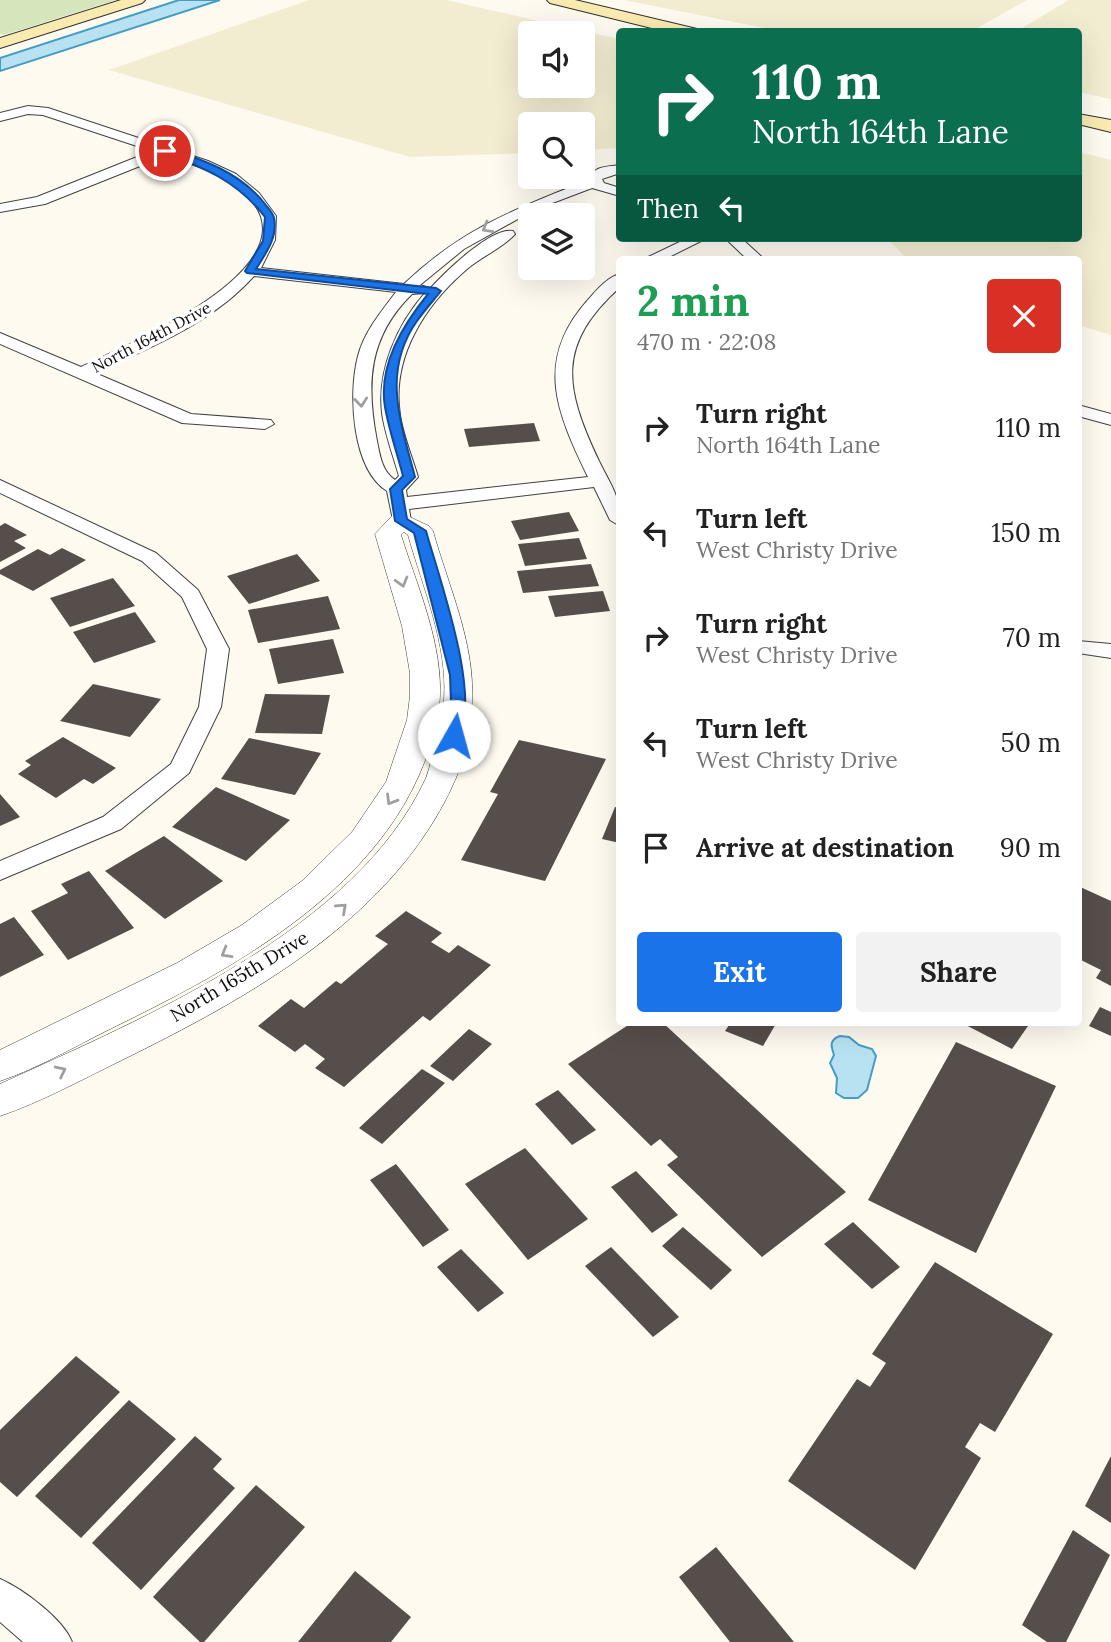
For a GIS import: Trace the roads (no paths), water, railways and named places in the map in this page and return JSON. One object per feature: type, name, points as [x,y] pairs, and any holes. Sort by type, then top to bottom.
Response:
[{"type":"main road","points":[[0,43],[137,0]]},
{"type":"main road","points":[[555,0],[674,28]]},
{"type":"main road","points":[[1082,120],[1111,126]]},
{"type":"street","name":"North 164th Drive","points":[[0,117],[28,110],[44,111],[203,163],[231,177],[254,196],[269,216],[268,241],[250,271],[234,289],[208,309],[81,373]]},
{"type":"street","points":[[0,208],[40,201],[165,151]]},
{"type":"street","points":[[616,170],[598,175],[595,182],[616,191]]},
{"type":"street","points":[[399,505],[379,476],[359,397],[362,367],[375,332],[388,312],[440,258],[522,209],[576,189]]},
{"type":"street","points":[[574,203],[592,195],[616,191]]},
{"type":"street","points":[[399,505],[409,477],[390,405],[391,376],[410,322],[436,291],[470,259],[518,230]]},
{"type":"street","points":[[659,256],[691,242]]},
{"type":"street","points":[[737,242],[753,256]]},
{"type":"street","points":[[250,271],[436,291]]},
{"type":"street","points":[[616,281],[602,293],[578,324],[564,353],[564,388],[585,449],[616,512]]},
{"type":"street","points":[[0,338],[188,419],[265,424]]},
{"type":"street","points":[[1082,411],[1111,420]]},
{"type":"street","points":[[399,505],[601,481]]},
{"type":"street","points":[[0,486],[149,556],[191,594],[218,649],[211,707],[181,768],[111,823],[0,871]]},
{"type":"street","name":"North 165th Drive","points":[[0,1066],[201,967],[241,944],[309,892],[370,831],[402,782],[422,719],[423,656],[388,534],[399,505]]},
{"type":"street","name":"North 165th Drive","points":[[0,1101],[190,1008],[291,948],[355,896],[416,823],[434,795],[446,765],[454,736],[458,702],[457,675],[420,531],[399,505]]},
{"type":"street","points":[[1082,647],[1111,651]]},
{"type":"street","points":[[0,1598],[53,1642]]},
{"type":"water","points":[[179,0],[220,0],[0,71],[0,58]]},
{"type":"water","points":[[840,1036],[849,1037],[859,1045],[872,1049],[876,1056],[867,1090],[858,1098],[844,1098],[836,1093],[837,1078],[830,1063],[834,1055],[832,1041]]}]
